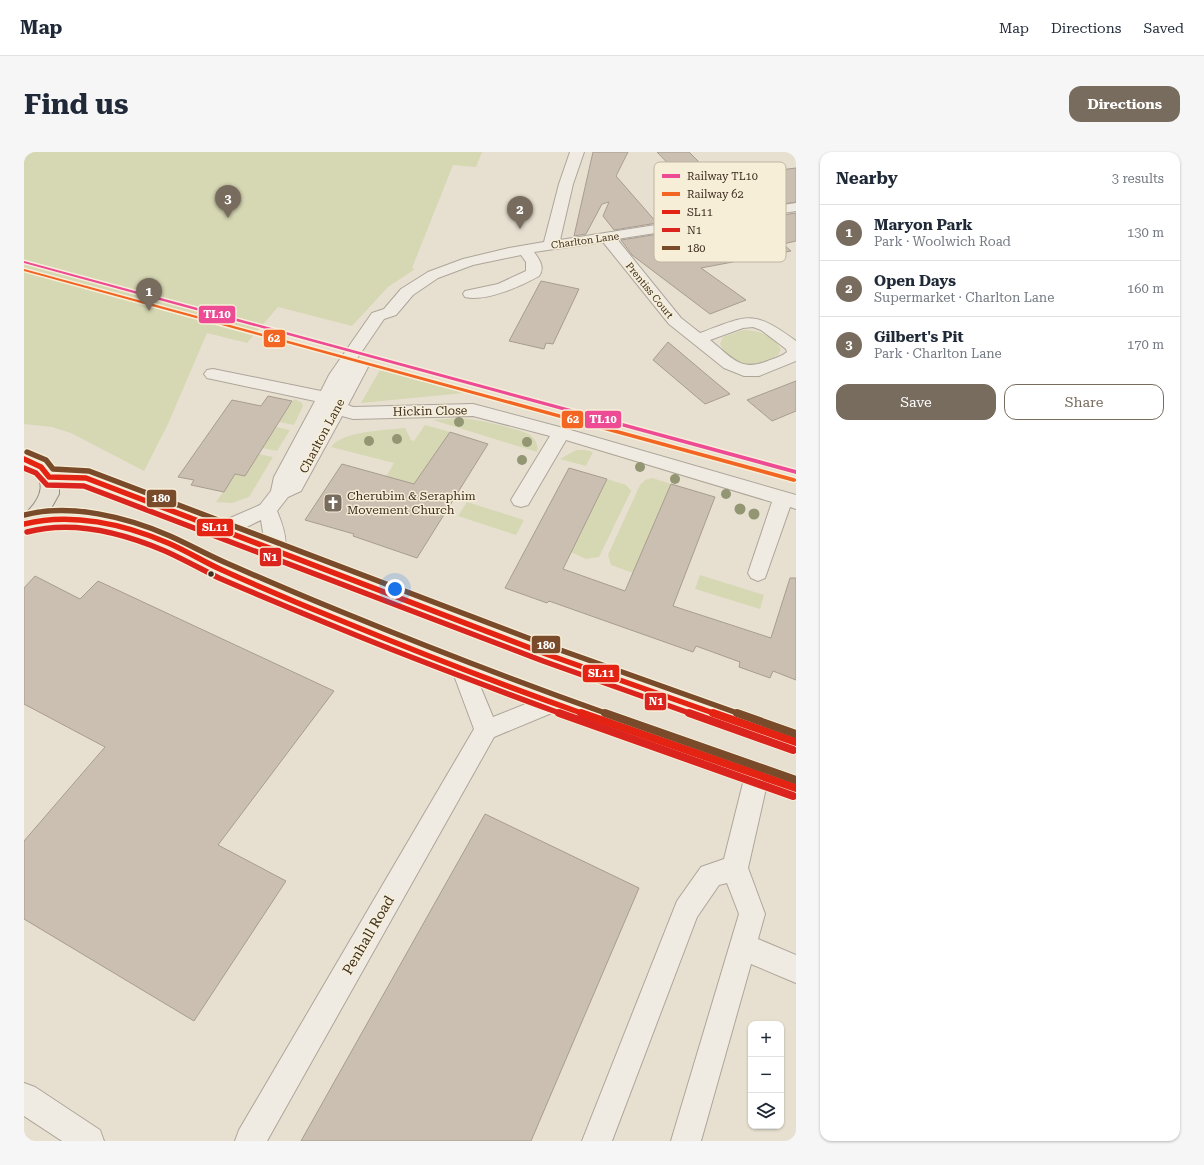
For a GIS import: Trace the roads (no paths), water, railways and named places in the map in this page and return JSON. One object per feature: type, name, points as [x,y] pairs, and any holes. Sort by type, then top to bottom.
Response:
[{"type":"main road","points":[[24,459],[41,467],[51,484],[49,497],[45,504],[28,522]]},
{"type":"main road","points":[[48,477],[86,478],[396,598],[546,654],[796,742]]},
{"type":"main road","points":[[28,522],[57,519],[102,523],[163,541],[218,568],[350,625],[464,670],[551,703],[796,788]]},
{"type":"street","points":[[551,245],[566,184],[577,152]]},
{"type":"street","name":"Charlton Lane","points":[[786,210],[796,208]]},
{"type":"street","name":"Charlton Lane","points":[[221,530],[267,510],[281,492],[281,482],[331,404],[350,382],[391,322],[390,312],[408,292],[433,275],[468,262],[551,245],[654,230]]},
{"type":"street","name":"Prentiss Court","points":[[607,237],[675,321],[698,339],[730,364],[744,371],[759,371],[792,357],[796,353],[794,347],[767,327],[754,322],[741,322],[698,339]]},
{"type":"street","points":[[471,294],[498,290],[520,282],[534,273],[534,262],[524,250]]},
{"type":"street","name":"Hickin Close","points":[[213,374],[316,395],[331,404],[352,413],[473,410],[561,433],[789,500],[758,574]]},
{"type":"street","points":[[520,500],[561,433]]},
{"type":"street","points":[[267,510],[273,525],[276,551]]},
{"type":"street","points":[[464,670],[486,730],[551,703]]},
{"type":"street","name":"Penhall Road","points":[[250,1141],[486,730]]},
{"type":"street","points":[[686,1141],[752,914],[735,868],[757,775]]},
{"type":"street","points":[[597,1141],[686,910],[710,876],[735,868]]},
{"type":"street","points":[[742,946],[796,969]]},
{"type":"street","points":[[24,1098],[89,1141]]},
{"type":"rail line","name":"TL10","points":[[24,262],[796,472]]},
{"type":"rail line","name":"62","points":[[24,270],[794,480]]},
{"type":"place","name":"Gilbert's Pit","points":[[228,218]]},
{"type":"place","name":"Open Days","points":[[520,229]]},
{"type":"place","name":"Maryon Park","points":[[149,311]]},
{"type":"place","name":"Cherubim & Seraphim Movement Church","points":[[333,503]]}]
